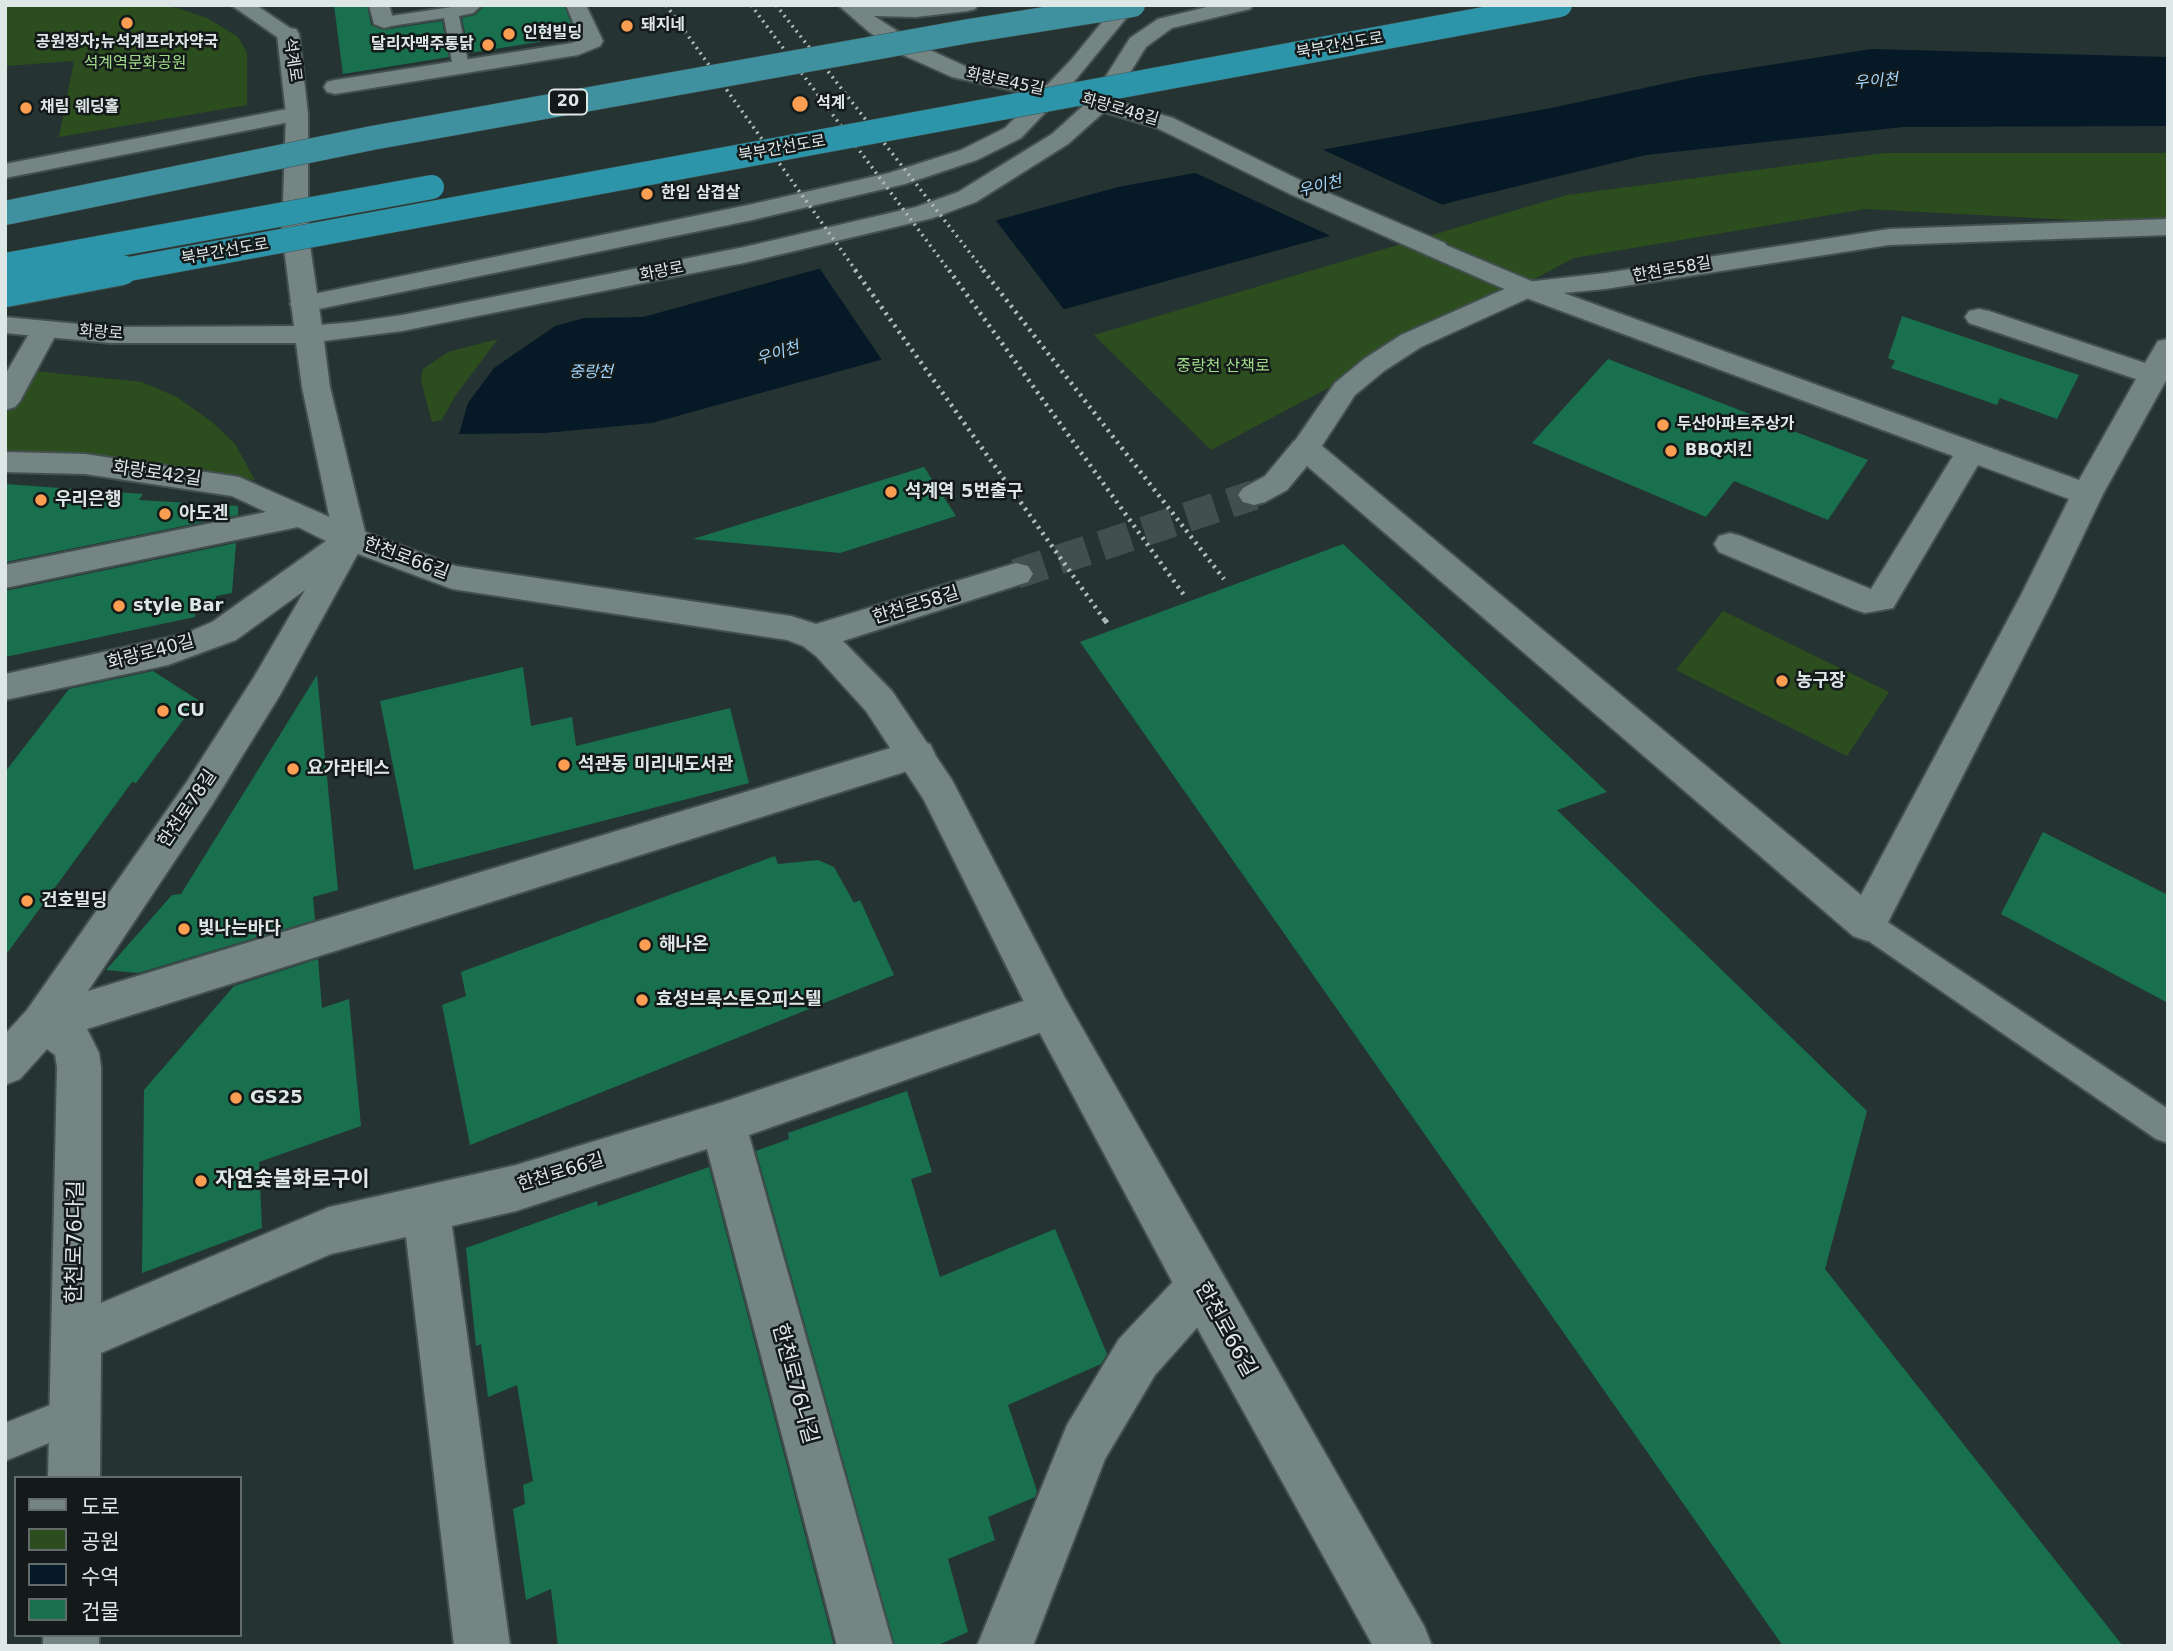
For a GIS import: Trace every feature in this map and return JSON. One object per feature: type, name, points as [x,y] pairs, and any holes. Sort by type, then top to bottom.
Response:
[{"type":"highway","name":"북부간선도로","points":[[5,292],[1560,5]]},
{"type":"highway","points":[[946,94],[1166,54]]},
{"type":"highway","name":"북부간선도로","points":[[5,265],[459,182]]},
{"type":"main road","name":"20","points":[[5,198],[238,145],[1037,5]]},
{"type":"main road","name":"20","points":[[5,213],[372,138],[969,31],[1133,5]]},
{"type":"street","points":[[242,5],[288,34]]},
{"type":"street","name":"석계로","points":[[286,5],[297,114]]},
{"type":"street","points":[[335,87],[586,47],[591,38],[576,5]]},
{"type":"street","name":"화랑로45길","points":[[848,5],[876,28],[911,50],[960,72],[1055,92]]},
{"type":"street","points":[[856,5],[880,11],[916,11],[968,5]]},
{"type":"street","name":"화랑로","points":[[5,325],[122,335],[234,337],[896,178],[969,155],[1013,133],[1055,92],[1127,5]]},
{"type":"street","name":"화랑로","points":[[306,319],[416,321],[744,255],[924,213],[967,197],[1017,169],[1060,139],[1100,103],[1138,43],[1165,23],[1243,5]]},
{"type":"street","name":"화랑로48길","points":[[1055,92],[1100,103],[1184,132],[1299,189],[1527,289]]},
{"type":"street","points":[[5,171],[297,114]]},
{"type":"street","name":"한천로66길","points":[[297,114],[295,232],[318,401],[350,539],[452,577],[765,622],[815,637],[840,657],[879,701],[917,754],[939,791],[1050,1011],[1201,1287],[1404,1646]]},
{"type":"street","name":"한천로58길","points":[[1254,495],[1276,484],[1305,448],[1345,389],[1374,365],[1422,336],[1527,289],[1605,281],[1889,237],[2168,227]]},
{"type":"street","points":[[1527,289],[2087,494]]},
{"type":"street","points":[[1979,317],[2154,376]]},
{"type":"street","points":[[5,401],[45,329]]},
{"type":"street","points":[[1305,448],[1867,924],[2038,595],[2087,494],[2168,347]]},
{"type":"street","points":[[1730,544],[1865,601],[1881,600],[1971,451]]},
{"type":"street","name":"화랑로42길","points":[[5,462],[85,464],[220,483],[257,493],[350,539]]},
{"type":"street","points":[[5,577],[302,516]]},
{"type":"street","name":"화랑로40길","points":[[5,687],[168,652],[224,631],[350,539]]},
{"type":"street","name":"한천로78길","points":[[5,1065],[42,1024],[206,784],[267,686],[350,539]]},
{"type":"street","name":"한천로58길","points":[[815,637],[1016,574]]},
{"type":"street","points":[[42,1024],[917,754]]},
{"type":"street","name":"한천로66길","points":[[75,1339],[329,1231],[516,1188],[723,1123],[1050,1011]]},
{"type":"street","name":"한천로76다길","points":[[42,1024],[71,1041],[79,1067],[74,1476]]},
{"type":"street","name":"한천로76나길","points":[[723,1123],[865,1646]]},
{"type":"street","points":[[426,1209],[482,1646]]},
{"type":"street","points":[[1005,1646],[1085,1443],[1138,1357],[1201,1287]]},
{"type":"lane","points":[[382,13],[451,12],[468,10],[475,5]]},
{"type":"lane","points":[[451,12],[461,67]]},
{"type":"lane","points":[[1867,924],[2168,1128]]},
{"type":"lane","points":[[5,1442],[75,1414]]},
{"type":"green space","name":"석계역문화공원","points":[[154,5],[178,8],[209,19],[238,37],[247,53],[247,105],[59,137],[74,61],[5,66],[5,7]]},
{"type":"green space","name":"중랑천 산책로","points":[[1885,153],[2168,153],[2168,225],[1865,209],[1574,258],[1211,450],[1094,335],[1567,195]]},
{"type":"green space","points":[[498,339],[455,396],[442,420],[432,422],[421,381],[423,369],[448,352]]},
{"type":"green space","points":[[5,368],[142,382],[177,397],[212,422],[235,444],[255,480],[161,467],[5,456]]},
{"type":"green space","name":"농구장","points":[[1723,611],[1889,692],[1847,756],[1676,670]]},
{"type":"water","name":"중랑천","points":[[1871,49],[2168,57],[2168,126],[1903,127],[1646,155],[1456,201],[652,423],[545,433],[459,434],[468,403],[494,368],[555,326],[584,318],[643,317],[1118,187],[1551,108],[1700,76]]},
{"type":"pier","points":[[1317,147],[1447,207],[1335,238],[1189,170]]},
{"type":"pier","points":[[994,218],[1066,312],[884,363],[818,266]]},
{"type":"building","points":[[334,5],[367,5],[371,25],[383,30],[442,21],[449,57],[343,74]]},
{"type":"building","name":"인현빌딩","points":[[485,5],[564,5],[576,36],[469,53],[462,18],[475,15]]},
{"type":"building","points":[[1902,316],[2079,375],[2057,419],[2000,398],[1997,405],[1891,368],[1895,361],[1888,358]]},
{"type":"building","name":"두산아파트주상가","points":[[1608,359],[1868,460],[1828,520],[1734,481],[1706,517],[1532,443]]},
{"type":"building","name":"석계역 5번출구","points":[[924,467],[956,516],[840,553],[693,539]]},
{"type":"building","points":[[5,484],[143,494],[139,500],[238,506],[238,515],[5,562]]},
{"type":"building","points":[[236,543],[232,593],[216,596],[216,602],[196,606],[195,617],[5,657],[5,591]]},
{"type":"building","points":[[1343,544],[1607,792],[1557,810],[1867,1111],[1825,1269],[2123,1646],[1783,1646],[1080,642]]},
{"type":"building","name":"석관동 미리내도서관","points":[[523,667],[531,726],[572,717],[576,746],[730,708],[749,783],[414,870],[380,701]]},
{"type":"building","points":[[153,671],[198,700],[136,783],[132,782],[5,956],[5,772],[69,689]]},
{"type":"building","points":[[317,675],[338,890],[313,897],[315,920],[138,973],[106,970],[172,895],[181,894]]},
{"type":"building","points":[[2043,832],[2168,895],[2168,1003],[2001,914]]},
{"type":"building","name":"효성브룩스톤오피스텔","points":[[775,856],[778,864],[818,860],[834,867],[854,903],[860,900],[894,975],[470,1145],[442,1005],[466,996],[461,972]]},
{"type":"building","points":[[318,959],[322,1008],[349,999],[361,1126],[259,1162],[262,1228],[142,1273],[144,1090],[234,986]]},
{"type":"building","points":[[907,1091],[932,1172],[911,1179],[940,1277],[1055,1229],[1107,1354],[1101,1364],[1008,1405],[1037,1491],[1035,1497],[988,1517],[995,1540],[948,1559],[968,1632],[936,1646],[895,1646],[756,1151],[789,1139],[788,1133]]},
{"type":"building","points":[[709,1167],[834,1646],[558,1646],[551,1589],[526,1600],[513,1509],[525,1504],[523,1485],[533,1481],[517,1385],[488,1397],[481,1344],[476,1346],[466,1248],[597,1201],[598,1206]]},
{"type":"tunnel","points":[[1016,574],[1254,495]]},
{"type":"railway","points":[[666,5],[857,272]]},
{"type":"railway","points":[[751,5],[950,272]]},
{"type":"railway","points":[[776,5],[985,272]]},
{"type":"railway","points":[[855,270],[1106,622]]},
{"type":"railway","points":[[949,270],[1184,595]]},
{"type":"railway","points":[[983,270],[1224,579]]},
{"type":"place","name":"공원정자;뉴석계프라자약국","points":[[127,23]]},
{"type":"place","name":"돼지네","points":[[627,26]]},
{"type":"place","name":"인현빌딩","points":[[509,34]]},
{"type":"place","name":"달리자맥주통닭","points":[[488,45]]},
{"type":"place","name":"석계","points":[[800,104]]},
{"type":"place","name":"채림 웨딩홀","points":[[26,108]]},
{"type":"place","name":"한입 삼겹살","points":[[647,194]]},
{"type":"place","name":"두산아파트주상가","points":[[1663,425]]},
{"type":"place","name":"BBQ치킨","points":[[1671,451]]},
{"type":"place","name":"석계역 5번출구","points":[[891,492]]},
{"type":"place","name":"우리은행","points":[[41,500]]},
{"type":"place","name":"아도겐","points":[[165,514]]},
{"type":"place","name":"style Bar","points":[[119,606]]},
{"type":"place","name":"농구장","points":[[1782,681]]},
{"type":"place","name":"CU","points":[[163,711]]},
{"type":"place","name":"석관동 미리내도서관","points":[[564,765]]},
{"type":"place","name":"요가라테스","points":[[293,769]]},
{"type":"place","name":"건호빌딩","points":[[27,901]]},
{"type":"place","name":"빛나는바다","points":[[184,929]]},
{"type":"place","name":"해나온","points":[[645,945]]},
{"type":"place","name":"효성브룩스톤오피스텔","points":[[642,1000]]},
{"type":"place","name":"GS25","points":[[236,1098]]},
{"type":"place","name":"자연숯불화로구이","points":[[201,1181]]},
{"type":"water label","name":"우이천","points":[[1876,82]]},
{"type":"water label","name":"우이천","points":[[1320,187]]},
{"type":"water label","name":"우이천","points":[[778,354]]}]
